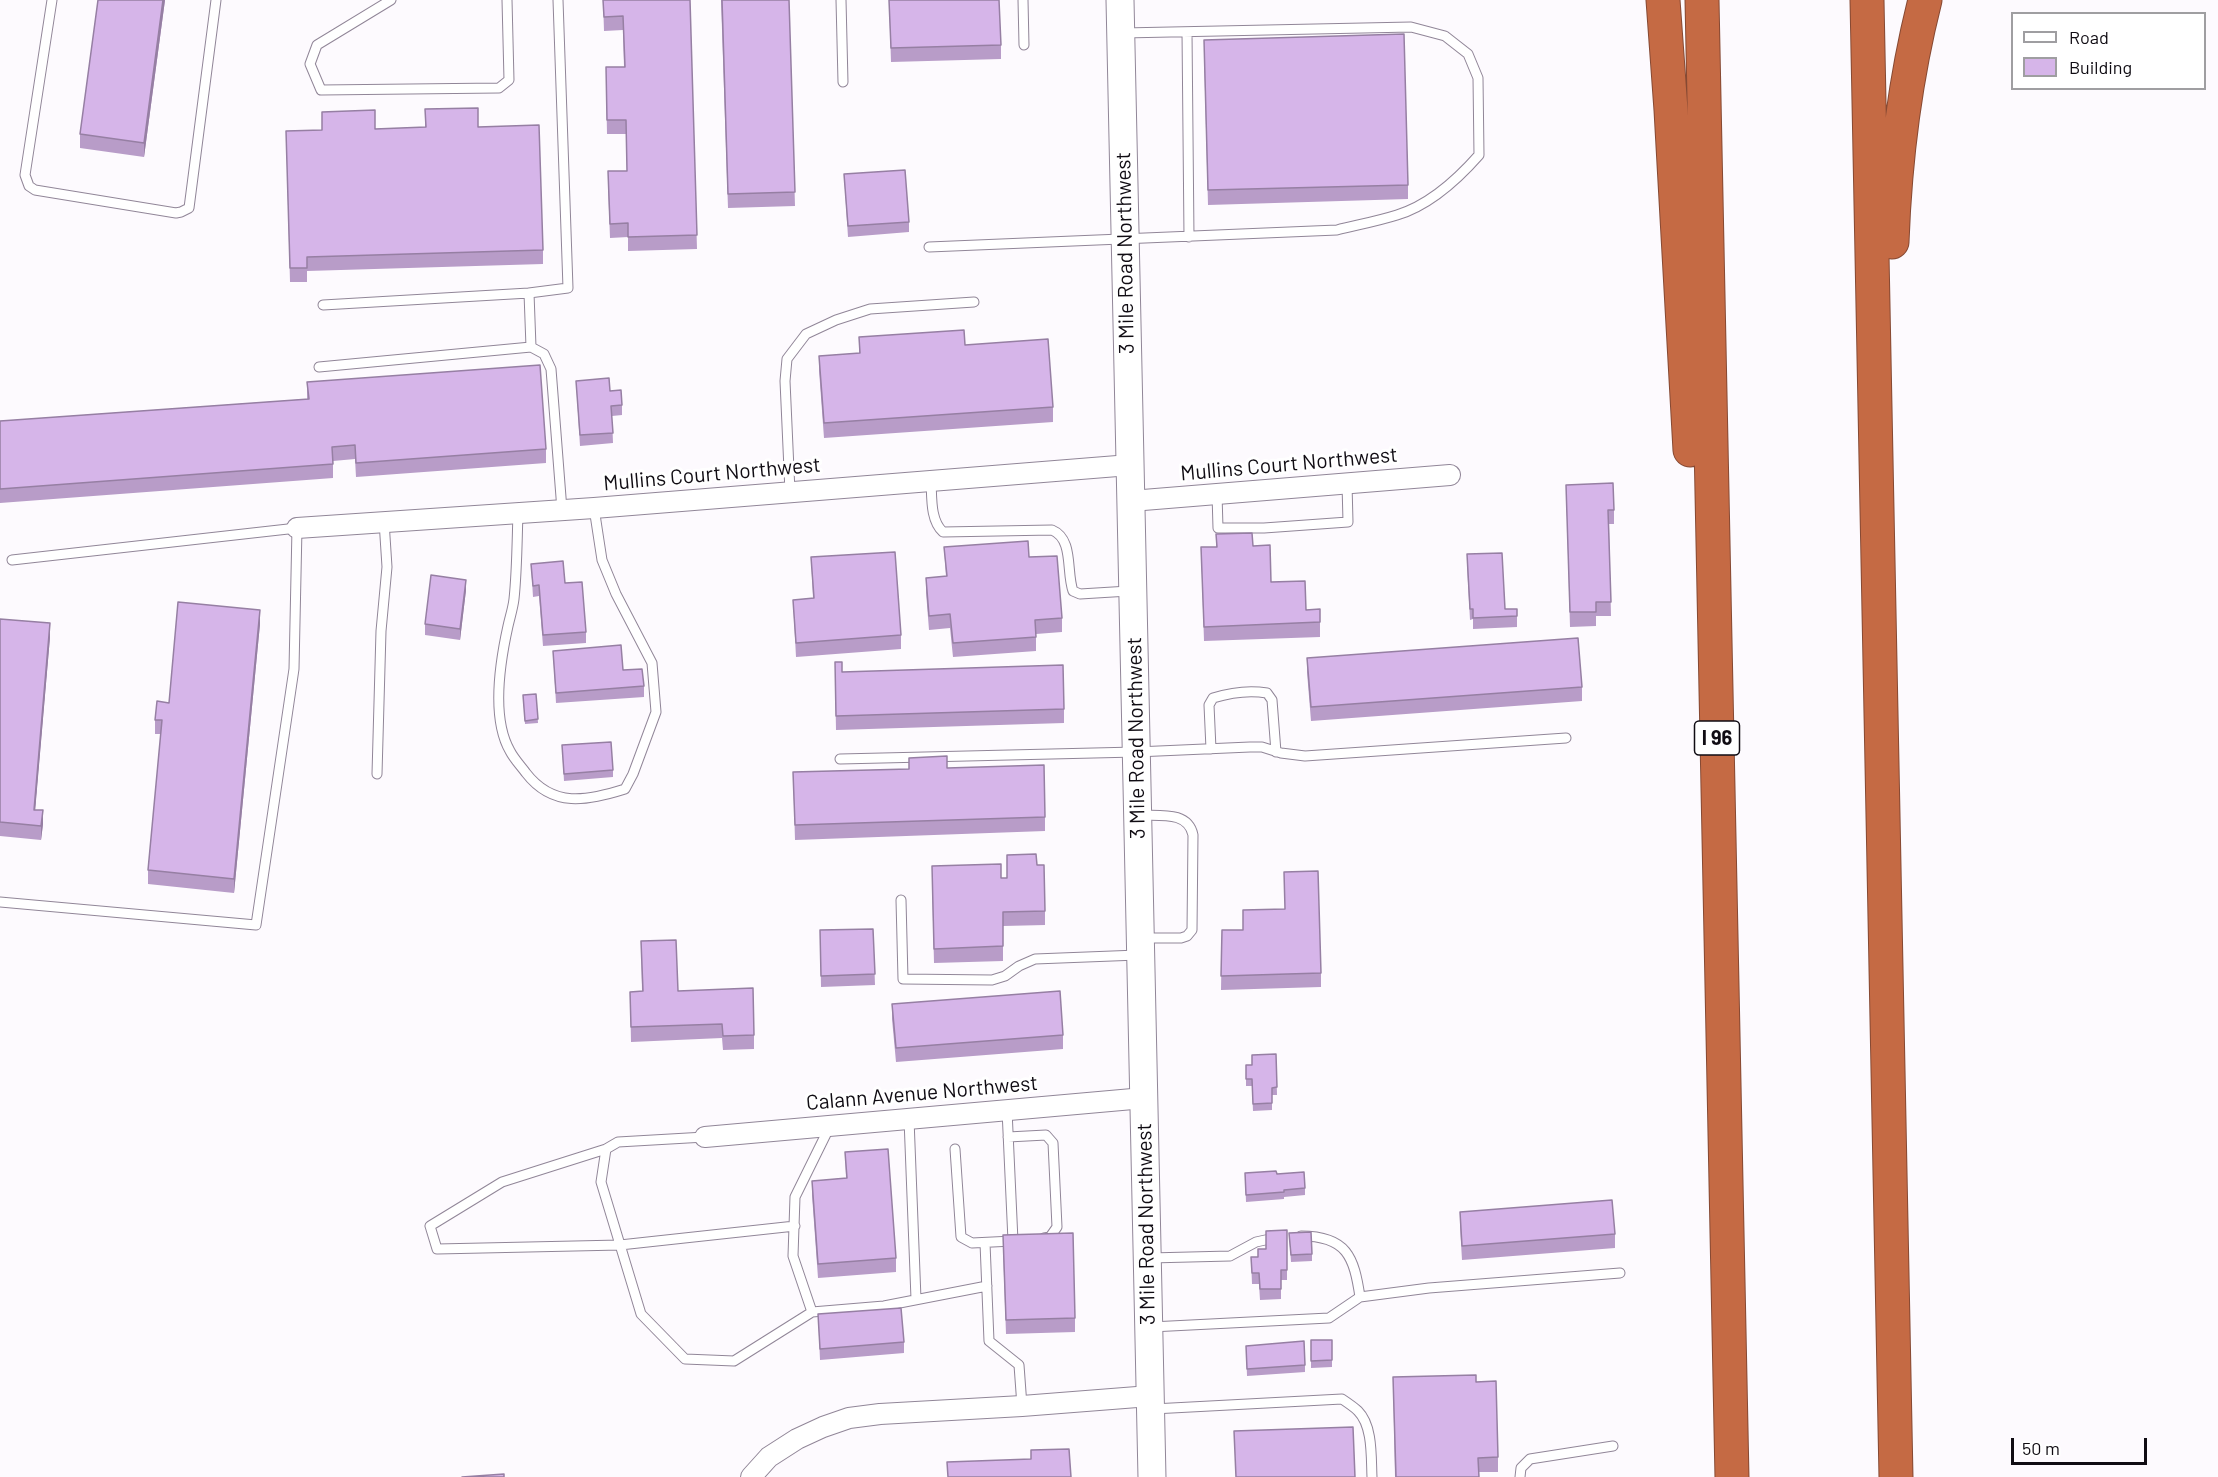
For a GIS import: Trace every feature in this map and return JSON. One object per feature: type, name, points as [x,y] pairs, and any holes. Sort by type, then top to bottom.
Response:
[{"type":"highway","points":[[1663,0],[1722,1017]]},
{"type":"highway","name":"I 96","points":[[1702,0],[1732,1477]]},
{"type":"highway","points":[[1867,0],[1896,1477]]},
{"type":"highway","points":[[1880,580],[1894,196],[1910,68],[1925,0]]},
{"type":"main road","name":"3 Mile Road Northwest","points":[[1120,0],[1152,1477]]},
{"type":"street","name":"Mullins Court Northwest","points":[[297,528],[594,508],[1130,465]]},
{"type":"street","name":"Mullins Court Northwest","points":[[1131,501],[1450,475]]},
{"type":"street","name":"Calann Avenue Northwest","points":[[705,1137],[1144,1098]]},
{"type":"street","points":[[751,1477],[770,1457],[797,1439],[849,1418],[880,1414],[1022,1406],[1150,1402]]},
{"type":"lane","points":[[52,0],[25,175],[29,186],[35,190],[176,213],[189,208],[216,0]]},
{"type":"lane","points":[[391,0],[317,45],[310,64],[321,90],[500,88],[509,80],[507,0]]},
{"type":"lane","points":[[322,305],[529,293],[568,288],[558,0]]},
{"type":"lane","points":[[841,0],[843,82]]},
{"type":"lane","points":[[1023,0],[1024,45]]},
{"type":"lane","points":[[929,248],[1338,230],[1399,215],[1438,194],[1460,177],[1479,155],[1478,78],[1468,54],[1445,36],[1411,27],[1121,33]]},
{"type":"lane","points":[[1187,32],[1189,237]]},
{"type":"lane","points":[[529,293],[531,347]]},
{"type":"lane","points":[[790,492],[785,381],[787,359],[806,334],[836,320],[870,309],[974,302]]},
{"type":"lane","points":[[319,366],[531,347],[544,354],[551,369],[562,510]]},
{"type":"lane","points":[[931,481],[934,518],[938,528],[943,532],[1052,530],[1060,533],[1066,541],[1073,591],[1080,594],[1133,591]]},
{"type":"lane","points":[[1217,494],[1218,528],[1264,528],[1348,522],[1347,484]]},
{"type":"lane","points":[[518,513],[514,601],[507,628],[502,667],[500,725],[510,752],[536,786],[553,796],[599,797],[625,789],[633,774],[656,712],[652,663],[616,594],[602,561],[594,508]]},
{"type":"lane","points":[[377,774],[381,631],[387,567],[384,521]]},
{"type":"lane","points":[[0,902],[256,925],[294,669],[297,528],[12,560]]},
{"type":"lane","points":[[1211,749],[1209,705],[1213,698],[1222,695],[1259,692],[1267,693],[1272,700],[1276,752]]},
{"type":"lane","points":[[840,759],[1262,747],[1276,752],[1305,756],[1566,738]]},
{"type":"lane","points":[[901,900],[903,979],[992,980],[1005,976],[1035,959],[1140,946],[1187,936],[1192,930],[1193,835],[1191,827],[1186,820],[1179,817],[1137,815]]},
{"type":"lane","points":[[1007,1110],[1008,1137],[1023,1240]]},
{"type":"lane","points":[[909,1119],[916,1299]]},
{"type":"lane","points":[[812,1312],[794,1256],[795,1197],[830,1126]]},
{"type":"lane","points":[[955,1149],[961,1237],[972,1244],[1050,1237],[1057,1227],[1053,1143],[1046,1135],[1008,1137]]},
{"type":"lane","points":[[705,1137],[618,1143],[606,1149],[502,1182],[430,1226],[437,1249],[620,1245],[795,1226]]},
{"type":"lane","points":[[606,1149],[601,1182],[641,1314],[685,1359],[734,1361],[812,1312],[884,1306],[987,1286]]},
{"type":"lane","points":[[1147,1258],[1230,1256],[1266,1239],[1319,1236],[1343,1248],[1352,1259],[1360,1297]]},
{"type":"lane","points":[[985,1242],[989,1341],[1019,1365],[1022,1406]]},
{"type":"lane","points":[[1149,1327],[1329,1318],[1360,1297],[1429,1288],[1620,1273]]},
{"type":"lane","points":[[1150,1402],[1342,1399],[1360,1412],[1366,1425],[1371,1448],[1372,1477]]},
{"type":"lane","points":[[1520,1477],[1521,1468],[1530,1459],[1612,1446]]},
{"type":"building","points":[[98,0],[163,0],[144,143],[80,134]]},
{"type":"building","points":[[603,0],[690,0],[697,235],[628,237],[628,223],[610,224],[608,171],[627,171],[626,120],[607,120],[606,67],[625,67],[623,16],[604,17]]},
{"type":"building","points":[[722,0],[789,0],[795,192],[728,194]]},
{"type":"building","points":[[889,0],[999,0],[1001,45],[891,48]]},
{"type":"building","points":[[1404,34],[1408,185],[1208,190],[1204,40]]},
{"type":"building","points":[[478,108],[478,127],[539,125],[543,250],[307,257],[307,268],[290,268],[286,131],[322,130],[322,112],[375,110],[375,129],[426,127],[425,109]]},
{"type":"building","points":[[905,170],[909,222],[848,226],[844,174]]},
{"type":"building","points":[[964,330],[965,345],[1048,339],[1053,407],[824,423],[819,356],[860,353],[859,337]]},
{"type":"building","points":[[540,365],[546,449],[356,463],[355,445],[332,447],[333,464],[0,489],[0,421],[309,399],[307,382]]},
{"type":"building","points":[[609,378],[610,391],[621,390],[622,405],[611,406],[613,433],[580,435],[576,381]]},
{"type":"building","points":[[1613,483],[1614,510],[1608,510],[1611,602],[1596,602],[1596,612],[1570,612],[1566,485]]},
{"type":"building","points":[[1252,533],[1253,546],[1270,545],[1271,582],[1305,581],[1306,610],[1320,609],[1320,622],[1204,627],[1201,547],[1217,547],[1216,534]]},
{"type":"building","points":[[1028,541],[1029,557],[1057,556],[1062,618],[1035,620],[1036,637],[953,643],[950,614],[929,616],[926,578],[947,576],[944,547]]},
{"type":"building","points":[[895,552],[901,635],[796,643],[793,600],[814,598],[811,557]]},
{"type":"building","points":[[1502,553],[1505,609],[1517,609],[1517,616],[1473,618],[1473,609],[1470,609],[1467,554]]},
{"type":"building","points":[[563,561],[565,583],[582,582],[586,632],[543,635],[539,585],[533,586],[531,564]]},
{"type":"building","points":[[431,575],[466,580],[460,629],[425,624]]},
{"type":"building","points":[[178,602],[260,610],[234,879],[148,870],[162,720],[155,720],[157,701],[169,703]]},
{"type":"building","points":[[0,619],[50,623],[34,810],[43,810],[41,826],[0,822]]},
{"type":"building","points":[[1578,638],[1582,687],[1311,707],[1307,658]]},
{"type":"building","points":[[621,645],[623,670],[642,669],[644,686],[556,693],[553,651]]},
{"type":"building","points":[[835,662],[842,662],[842,672],[1063,665],[1064,709],[836,716]]},
{"type":"building","points":[[536,694],[538,719],[525,721],[523,695]]},
{"type":"building","points":[[611,742],[613,770],[564,774],[562,745]]},
{"type":"building","points":[[947,756],[947,768],[1044,765],[1045,817],[795,825],[793,772],[909,769],[909,758]]},
{"type":"building","points":[[1036,854],[1037,865],[1044,865],[1045,911],[1003,912],[1003,946],[934,949],[932,866],[1001,864],[1001,878],[1007,878],[1007,855]]},
{"type":"building","points":[[1318,871],[1321,973],[1221,976],[1222,930],[1243,930],[1243,910],[1285,909],[1284,872]]},
{"type":"building","points":[[873,929],[875,974],[821,976],[820,930]]},
{"type":"building","points":[[676,940],[678,991],[753,988],[754,1035],[723,1036],[722,1024],[631,1027],[630,992],[643,991],[641,941]]},
{"type":"building","points":[[1060,991],[1063,1035],[896,1048],[892,1004]]},
{"type":"building","points":[[1276,1054],[1277,1087],[1272,1088],[1272,1103],[1253,1104],[1252,1079],[1246,1079],[1246,1065],[1252,1065],[1252,1055]]},
{"type":"building","points":[[888,1149],[896,1258],[818,1264],[812,1181],[847,1178],[845,1152]]},
{"type":"building","points":[[1276,1171],[1277,1174],[1304,1172],[1305,1188],[1246,1195],[1245,1173]]},
{"type":"building","points":[[1612,1200],[1615,1234],[1462,1246],[1460,1212]]},
{"type":"building","points":[[1287,1230],[1287,1270],[1281,1270],[1281,1289],[1260,1289],[1259,1273],[1252,1273],[1251,1257],[1258,1257],[1258,1249],[1266,1249],[1266,1231]]},
{"type":"building","points":[[1311,1232],[1312,1254],[1291,1255],[1289,1233]]},
{"type":"building","points":[[1073,1233],[1075,1318],[1006,1320],[1003,1235]]},
{"type":"building","points":[[901,1308],[904,1342],[820,1349],[818,1314]]},
{"type":"building","points":[[1311,1340],[1332,1340],[1332,1360],[1311,1361]]},
{"type":"building","points":[[1304,1341],[1305,1365],[1247,1369],[1246,1346]]},
{"type":"building","points":[[1476,1375],[1476,1382],[1496,1381],[1498,1457],[1478,1458],[1479,1477],[1396,1477],[1393,1377]]},
{"type":"building","points":[[1353,1427],[1355,1477],[1236,1477],[1234,1431]]},
{"type":"building","points":[[1069,1449],[1071,1477],[948,1477],[947,1462],[1031,1459],[1031,1450]]},
{"type":"building","points":[[504,1474],[504,1477],[462,1477]]}]
